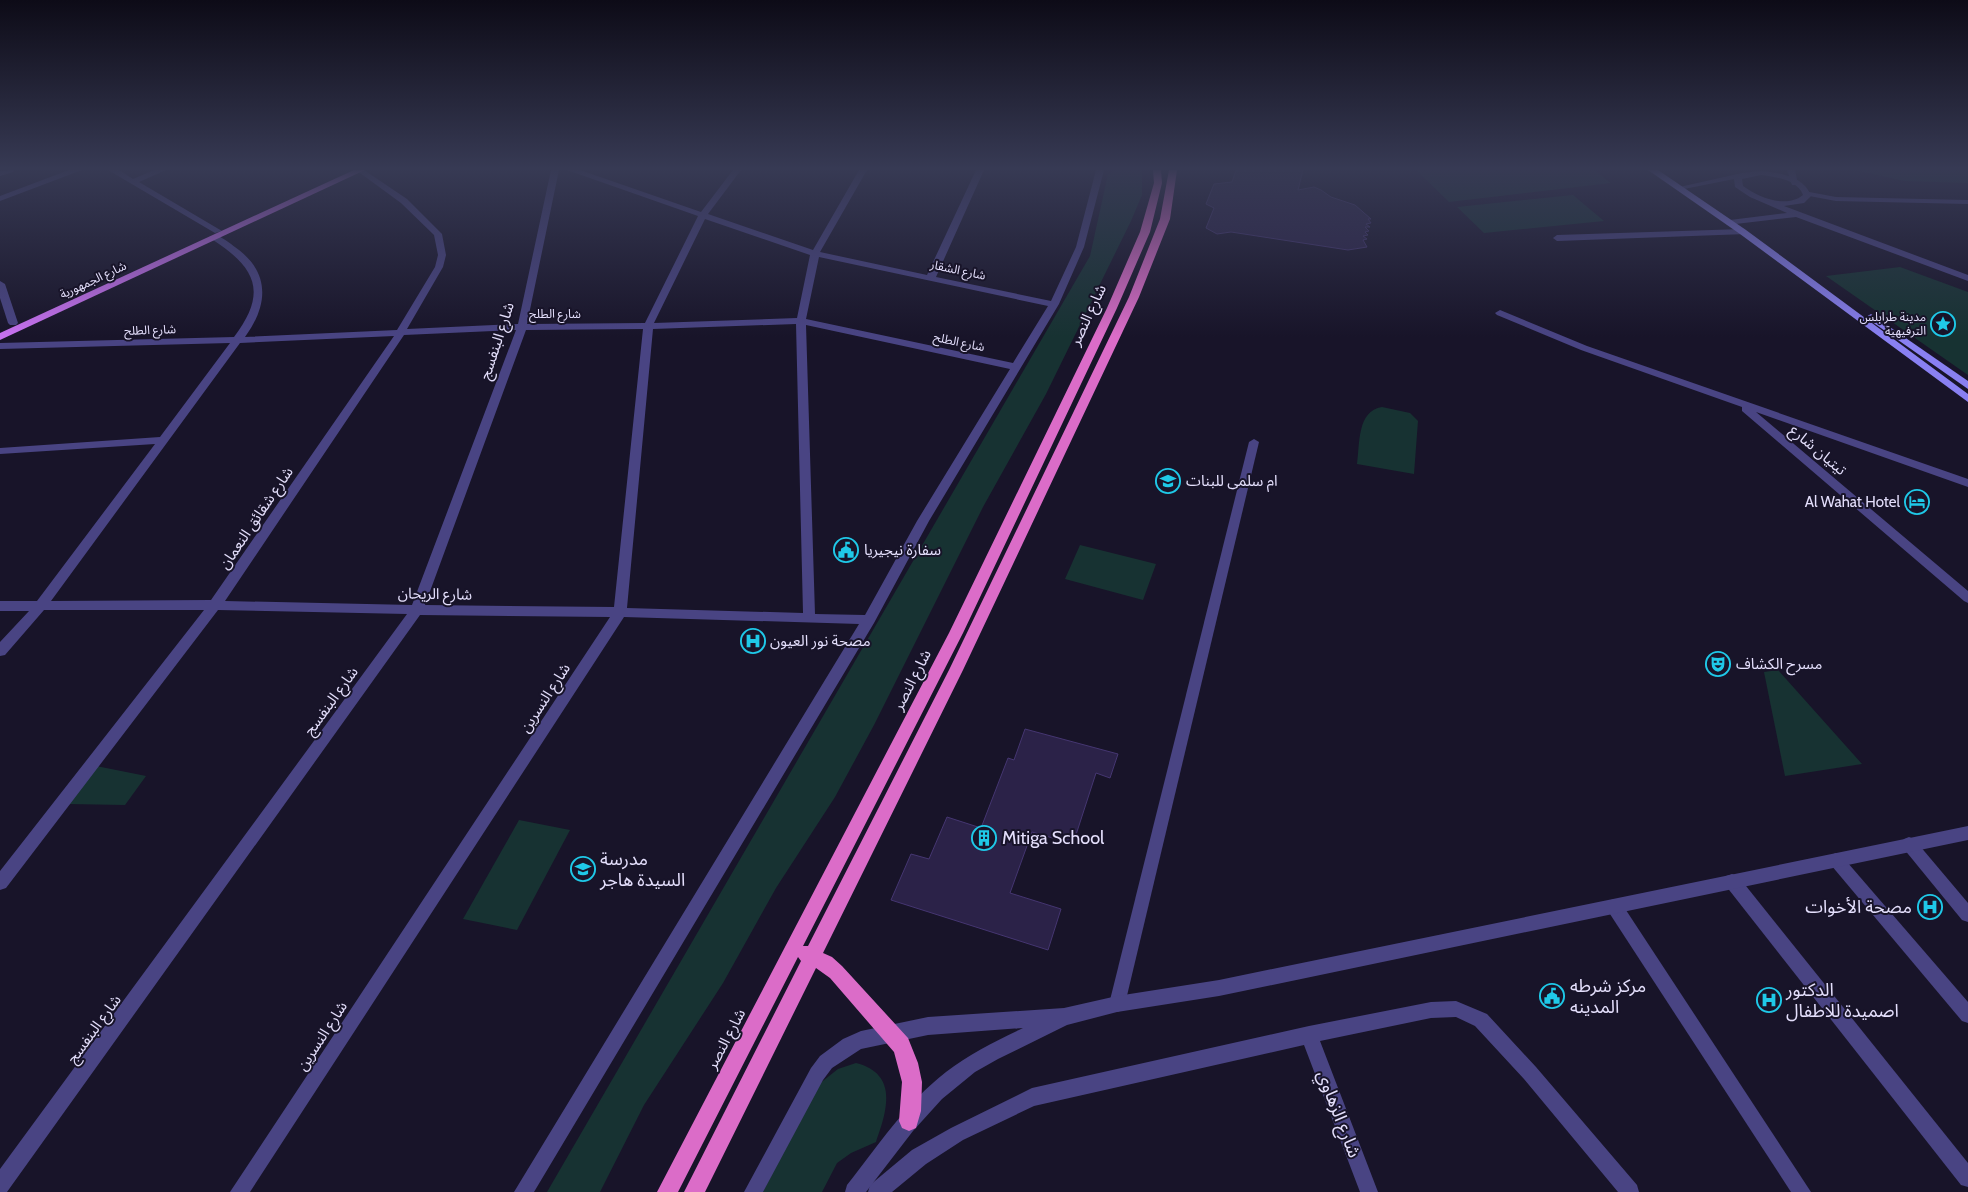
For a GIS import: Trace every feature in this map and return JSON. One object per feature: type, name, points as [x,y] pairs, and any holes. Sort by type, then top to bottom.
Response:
[{"type":"highway","name":"شارع النصر","points":[[667,1192],[956,633],[1112,308],[1146,226]]},
{"type":"highway","points":[[694,1192],[956,670],[1134,297],[1164,226]]},
{"type":"highway","points":[[793,951],[814,956],[836,972],[892,1033],[904,1052],[911,1073],[912,1104],[909,1121]]},
{"type":"main road","name":"شارع الجمهورية","points":[[1,345],[234,226]]},
{"type":"main road","name":"شارع الجمهورية","points":[[0,329],[236,226]]},
{"type":"main road","points":[[1737,226],[1968,399]]},
{"type":"main road","points":[[1738,226],[1968,386]]},
{"type":"street","points":[[0,651],[41,605],[237,340],[253,315],[259,295],[258,279],[250,264],[244,256],[203,226]]},
{"type":"street","name":"شارع شقائق النعمان","points":[[0,883],[215,605],[401,332],[439,267],[442,255],[441,243],[438,234],[430,226]]},
{"type":"street","name":"شارع البنفسج","points":[[0,1185],[417,610],[522,327],[543,226]]},
{"type":"street","name":"شارع النسرين","points":[[240,1192],[620,612],[648,326],[697,226]]},
{"type":"street","name":"شارع الشقار","points":[[731,226],[815,254],[1054,304]]},
{"type":"street","points":[[809,617],[801,321],[815,254],[831,226]]},
{"type":"street","points":[[931,277],[955,226]]},
{"type":"street","points":[[523,1192],[868,620],[923,521],[1054,304],[1080,247],[1086,226]]},
{"type":"street","points":[[1826,226],[1968,278]]},
{"type":"street","points":[[1557,238],[1743,232]]},
{"type":"street","points":[[0,284],[13,323]]},
{"type":"street","points":[[1500,313],[1584,348],[1968,483]]},
{"type":"street","name":"شارع الطلح","points":[[1,345],[237,340],[522,327],[648,326],[801,321],[1016,367]]},
{"type":"street","name":"تيتيان شارع","points":[[1740,404],[1968,598]]},
{"type":"street","points":[[0,451],[162,440]]},
{"type":"street","points":[[1117,1004],[1254,442]]},
{"type":"street","name":"شارع الريحان","points":[[0,606],[215,605],[417,610],[620,612],[868,620]]},
{"type":"street","points":[[752,1192],[826,1062],[849,1045],[861,1040],[957,1023],[1064,1017],[1117,1004],[1220,988],[1968,833]]},
{"type":"street","points":[[1908,844],[1968,915]]},
{"type":"street","points":[[1836,860],[1968,1016]]},
{"type":"street","points":[[1732,881],[1968,1178]]},
{"type":"street","points":[[1614,906],[1802,1192]]},
{"type":"street","points":[[877,1192],[919,1157],[956,1134],[1032,1097],[1309,1035],[1430,1010],[1456,1009],[1481,1020],[1530,1073],[1630,1192]]},
{"type":"street","points":[[854,1192],[909,1121],[932,1096],[969,1066],[1064,1017]]},
{"type":"street","name":"شارع الزهاوي","points":[[1309,1035],[1368,1192]]},
{"type":"green space","points":[[1097,226],[1129,226],[1046,394],[983,507],[874,725],[835,797],[776,888],[723,983],[644,1105],[600,1192],[547,1192],[1090,256]]},
{"type":"green space","points":[[1476,226],[1558,226],[1484,233]]},
{"type":"green space","points":[[1900,267],[1968,292],[1968,375],[1826,276]]},
{"type":"green space","points":[[1382,407],[1410,413],[1418,421],[1414,474],[1357,464],[1361,429],[1364,421],[1374,410]]},
{"type":"green space","points":[[1080,545],[1156,564],[1143,600],[1065,579]]},
{"type":"green space","points":[[1778,670],[1862,764],[1785,776],[1764,672]]},
{"type":"green space","points":[[96,766],[146,776],[125,805],[68,804]]},
{"type":"green space","points":[[519,820],[570,830],[517,930],[463,919]]},
{"type":"green space","points":[[856,1063],[870,1068],[879,1076],[884,1085],[886,1106],[876,1142],[851,1153],[837,1163],[822,1192],[763,1192],[814,1088],[838,1069]]},
{"type":"building","points":[[1207,226],[1370,227],[1365,227],[1369,231],[1365,232],[1368,235],[1363,236],[1367,239],[1363,240],[1367,247],[1348,250],[1231,232],[1217,234],[1206,228]]},
{"type":"building","name":"Mitiga School","points":[[1025,729],[1118,754],[1110,778],[1096,773],[1073,844],[1032,832],[1010,893],[1061,909],[1048,950],[891,900],[911,854],[929,859],[947,817],[981,828],[1008,758],[1014,760]]},
{"type":"place","name":"مدينة طرابلس الترفيهية","points":[[1943,324]]},
{"type":"place","name":"ام سلمى للبنات","points":[[1168,481]]},
{"type":"place","name":"Al Wahat Hotel","points":[[1917,502]]},
{"type":"place","name":"سفارة نيجيريا","points":[[846,550]]},
{"type":"place","name":"مصحة نور العيون","points":[[753,641]]},
{"type":"place","name":"مسرح الكشاف","points":[[1718,664]]},
{"type":"place","name":"Mitiga School","points":[[984,838]]},
{"type":"place","name":"مدرسة السيدة هاجر","points":[[583,869]]},
{"type":"place","name":"مصحة الأخوات","points":[[1930,907]]},
{"type":"place","name":"مركز شرطه المدينه","points":[[1552,996]]},
{"type":"place","name":"الدكتور اصميدة للاطفال","points":[[1769,1000]]}]
